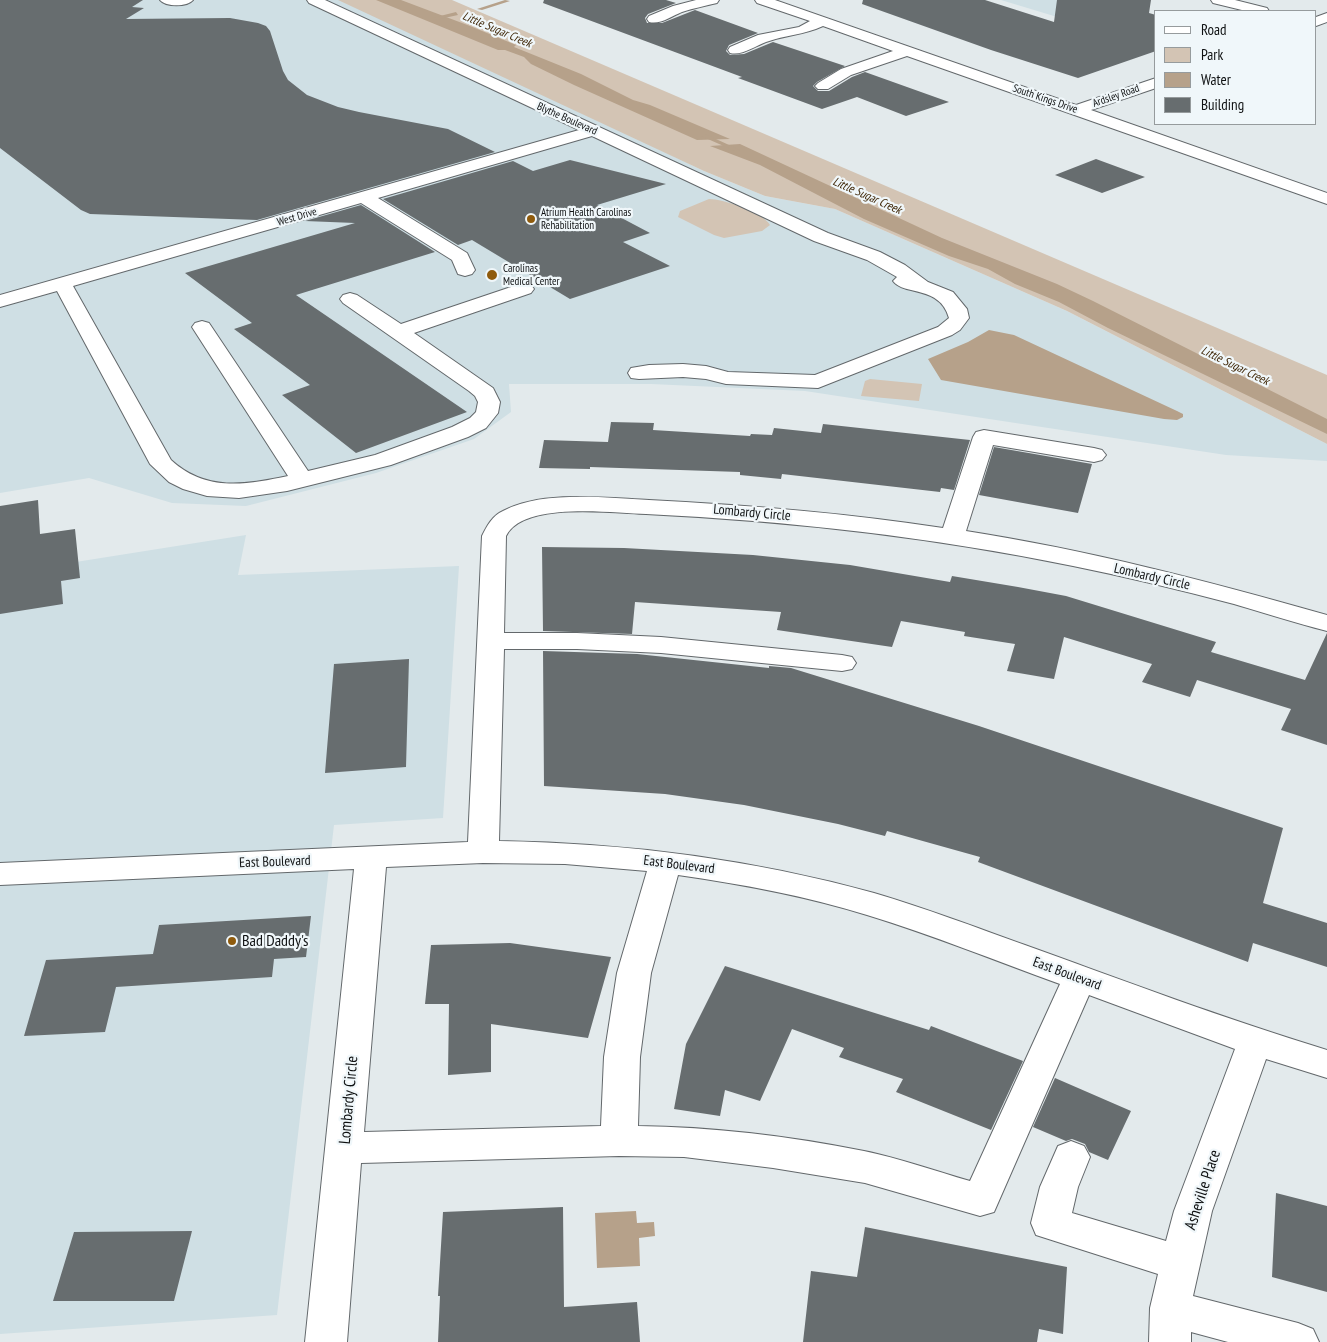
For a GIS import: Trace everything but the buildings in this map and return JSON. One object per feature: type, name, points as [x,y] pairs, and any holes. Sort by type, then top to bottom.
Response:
[{"type":"street","points":[[167,0],[186,0]]},
{"type":"street","name":"Blythe Boulevard","points":[[314,0],[820,237],[842,254],[893,278],[921,286],[954,303],[958,310],[959,318],[953,326],[945,331],[818,382],[726,378]]},
{"type":"street","points":[[654,19],[678,9],[712,0]]},
{"type":"street","name":"South Kings Drive","points":[[762,0],[1327,198]]},
{"type":"street","points":[[1218,0],[1258,10]]},
{"type":"street","points":[[735,50],[763,38],[803,30],[822,21]]},
{"type":"street","points":[[823,86],[846,72],[907,51]]},
{"type":"street","name":"Ardsley Road","points":[[1077,110],[1154,83]]},
{"type":"street","name":"West Drive","points":[[0,301],[363,198],[593,130]]},
{"type":"street","points":[[363,198],[460,257],[465,270]]},
{"type":"street","points":[[62,283],[162,464],[176,477],[198,486],[233,492],[266,488],[383,460],[436,441],[478,422],[487,412],[489,402],[481,390],[350,299]]},
{"type":"street","points":[[398,332],[524,289]]},
{"type":"street","points":[[202,328],[302,480]]},
{"type":"street","points":[[952,537],[984,437],[1094,455]]},
{"type":"street","name":"Lombardy Circle","points":[[483,852],[494,536],[500,524],[514,514],[532,508],[606,506],[692,508],[843,521],[952,537],[1042,553],[1159,578],[1327,623]]},
{"type":"street","points":[[490,641],[577,641],[661,645],[842,663]]},
{"type":"street","name":"East Boulevard","points":[[0,874],[483,852],[565,853],[666,862],[717,869],[821,891],[874,905],[954,932],[1255,1042],[1327,1064]]},
{"type":"street","name":"Lombardy Circle","points":[[326,1342],[371,858]]},
{"type":"street","points":[[619,1141],[622,1057],[634,973],[666,862]]},
{"type":"street","points":[[344,1148],[619,1141],[684,1142],[773,1152],[865,1167],[980,1200],[1080,978]]},
{"type":"street","name":"Asheville Place","points":[[1170,1325],[1193,1211],[1255,1042]]},
{"type":"street","points":[[1071,1156],[1058,1188],[1050,1223],[1181,1263]]},
{"type":"street","points":[[1170,1325],[1298,1342]]},
{"type":"shaded area","name":"Carolinas Medical Center","points":[[0,0],[349,0],[704,171],[765,196],[835,209],[1067,311],[1327,444],[1327,461],[1226,455],[805,391],[651,384],[509,384],[511,412],[474,439],[376,473],[246,506],[172,503],[89,478],[0,493]]},
{"type":"shaded area","points":[[1001,0],[1143,0],[1077,23]]},
{"type":"shaded area","points":[[246,535],[238,575],[459,566],[443,818],[334,825],[277,1315],[0,1334],[0,574]]},
{"type":"green space","points":[[338,0],[452,0],[1327,375],[1327,444],[1067,311],[835,209],[765,196],[704,171]]},
{"type":"green space","points":[[709,199],[742,207],[759,215],[770,225],[762,231],[724,238],[678,217],[680,211]]},
{"type":"green space","points":[[870,379],[922,384],[919,401],[861,396],[865,381]]},
{"type":"water","points":[[376,0],[401,0],[470,26],[516,45],[514,47],[581,74],[633,100],[650,105],[730,139],[697,140],[574,85],[531,64],[524,57],[505,50],[498,50]]},
{"type":"water","points":[[740,144],[942,238],[1057,284],[1093,301],[1327,419],[1327,434],[1108,328],[1059,302],[1015,284],[988,269],[949,256],[864,219],[760,165],[710,146]]},
{"type":"water","points":[[989,330],[1014,335],[1177,411],[1183,414],[1183,417],[1177,420],[1164,419],[941,380],[928,359],[968,342]]},
{"type":"water","points":[[636,1211],[637,1223],[654,1222],[655,1236],[639,1238],[640,1266],[597,1268],[595,1213]]},
{"type":"waterway","points":[[480,9],[507,1]]},
{"type":"waterway","points":[[435,18],[456,14]]},
{"type":"waterway","name":"Little Sugar Creek","points":[[703,135],[737,150]]},
{"type":"place","name":"Atrium Health Carolinas Rehabilitation","points":[[531,219]]},
{"type":"place","name":"Carolinas Medical Center","points":[[492,275]]},
{"type":"place","name":"Bad Daddy's","points":[[232,941]]}]
